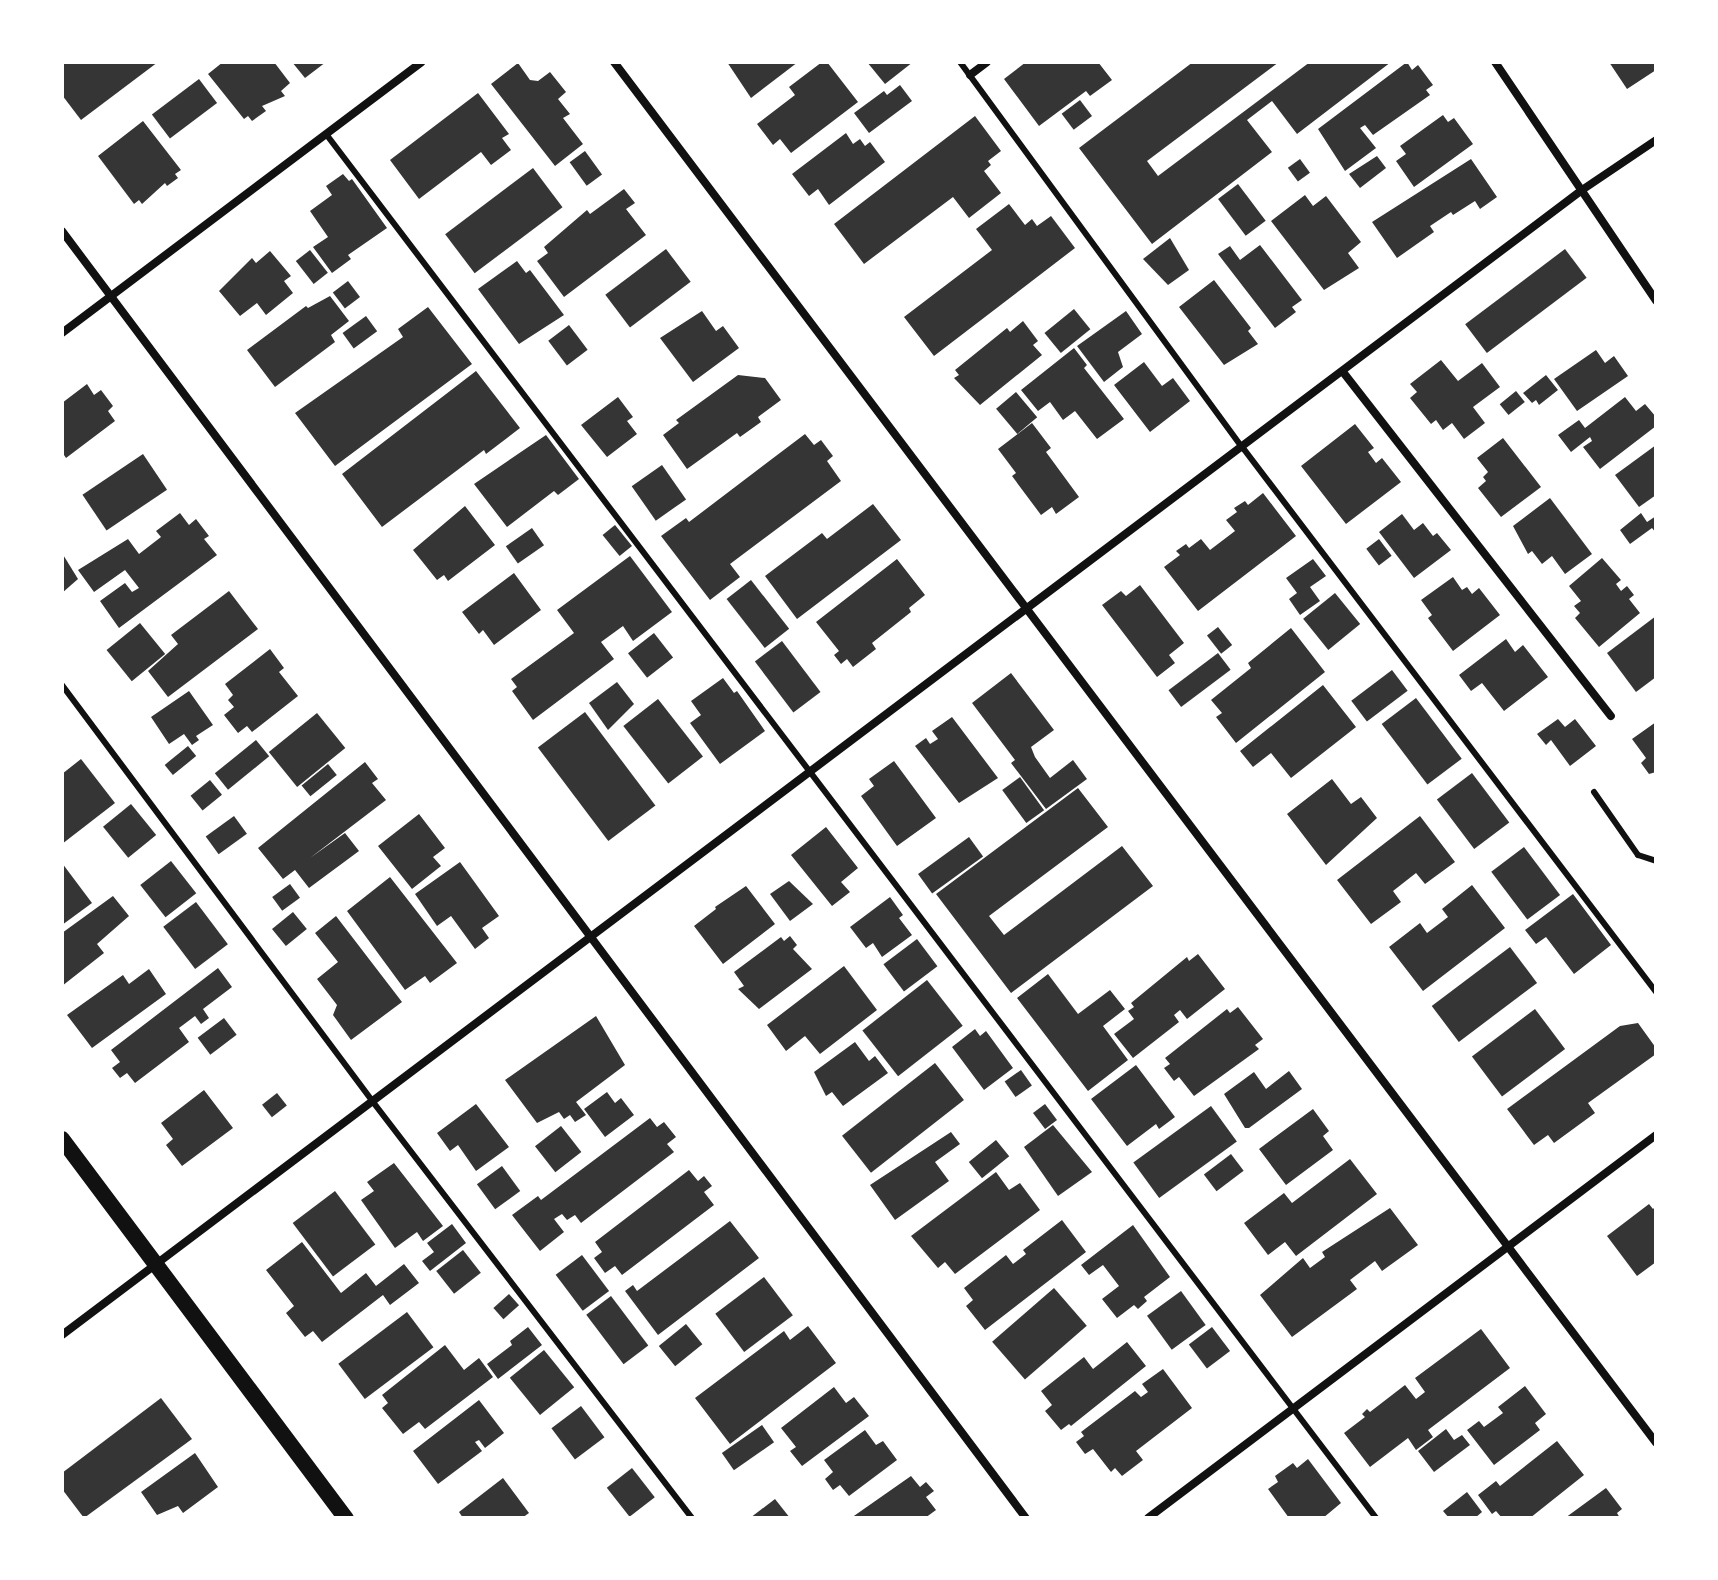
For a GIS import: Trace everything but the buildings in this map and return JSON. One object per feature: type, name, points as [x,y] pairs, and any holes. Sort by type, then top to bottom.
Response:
[{"type":"main road","points":[[62,1139],[346,1518]]},
{"type":"street","points":[[62,333],[421,62]]},
{"type":"street","points":[[614,62],[1656,1443]]},
{"type":"street","points":[[970,75],[987,62]]},
{"type":"street","points":[[1495,62],[1656,301]]},
{"type":"street","points":[[62,1335],[158,1266],[808,771],[1243,448],[1582,190],[1656,140]]},
{"type":"street","points":[[62,231],[589,939],[1026,1518]]},
{"type":"street","points":[[1343,372],[1611,716]]},
{"type":"street","points":[[1148,1518],[1656,1135]]},
{"type":"lane","points":[[960,62],[1243,448],[1656,992]]},
{"type":"lane","points":[[326,134],[1376,1518]]},
{"type":"lane","points":[[62,685],[373,1102],[692,1518]]},
{"type":"lane","points":[[1594,792],[1638,855],[1656,861]]}]
